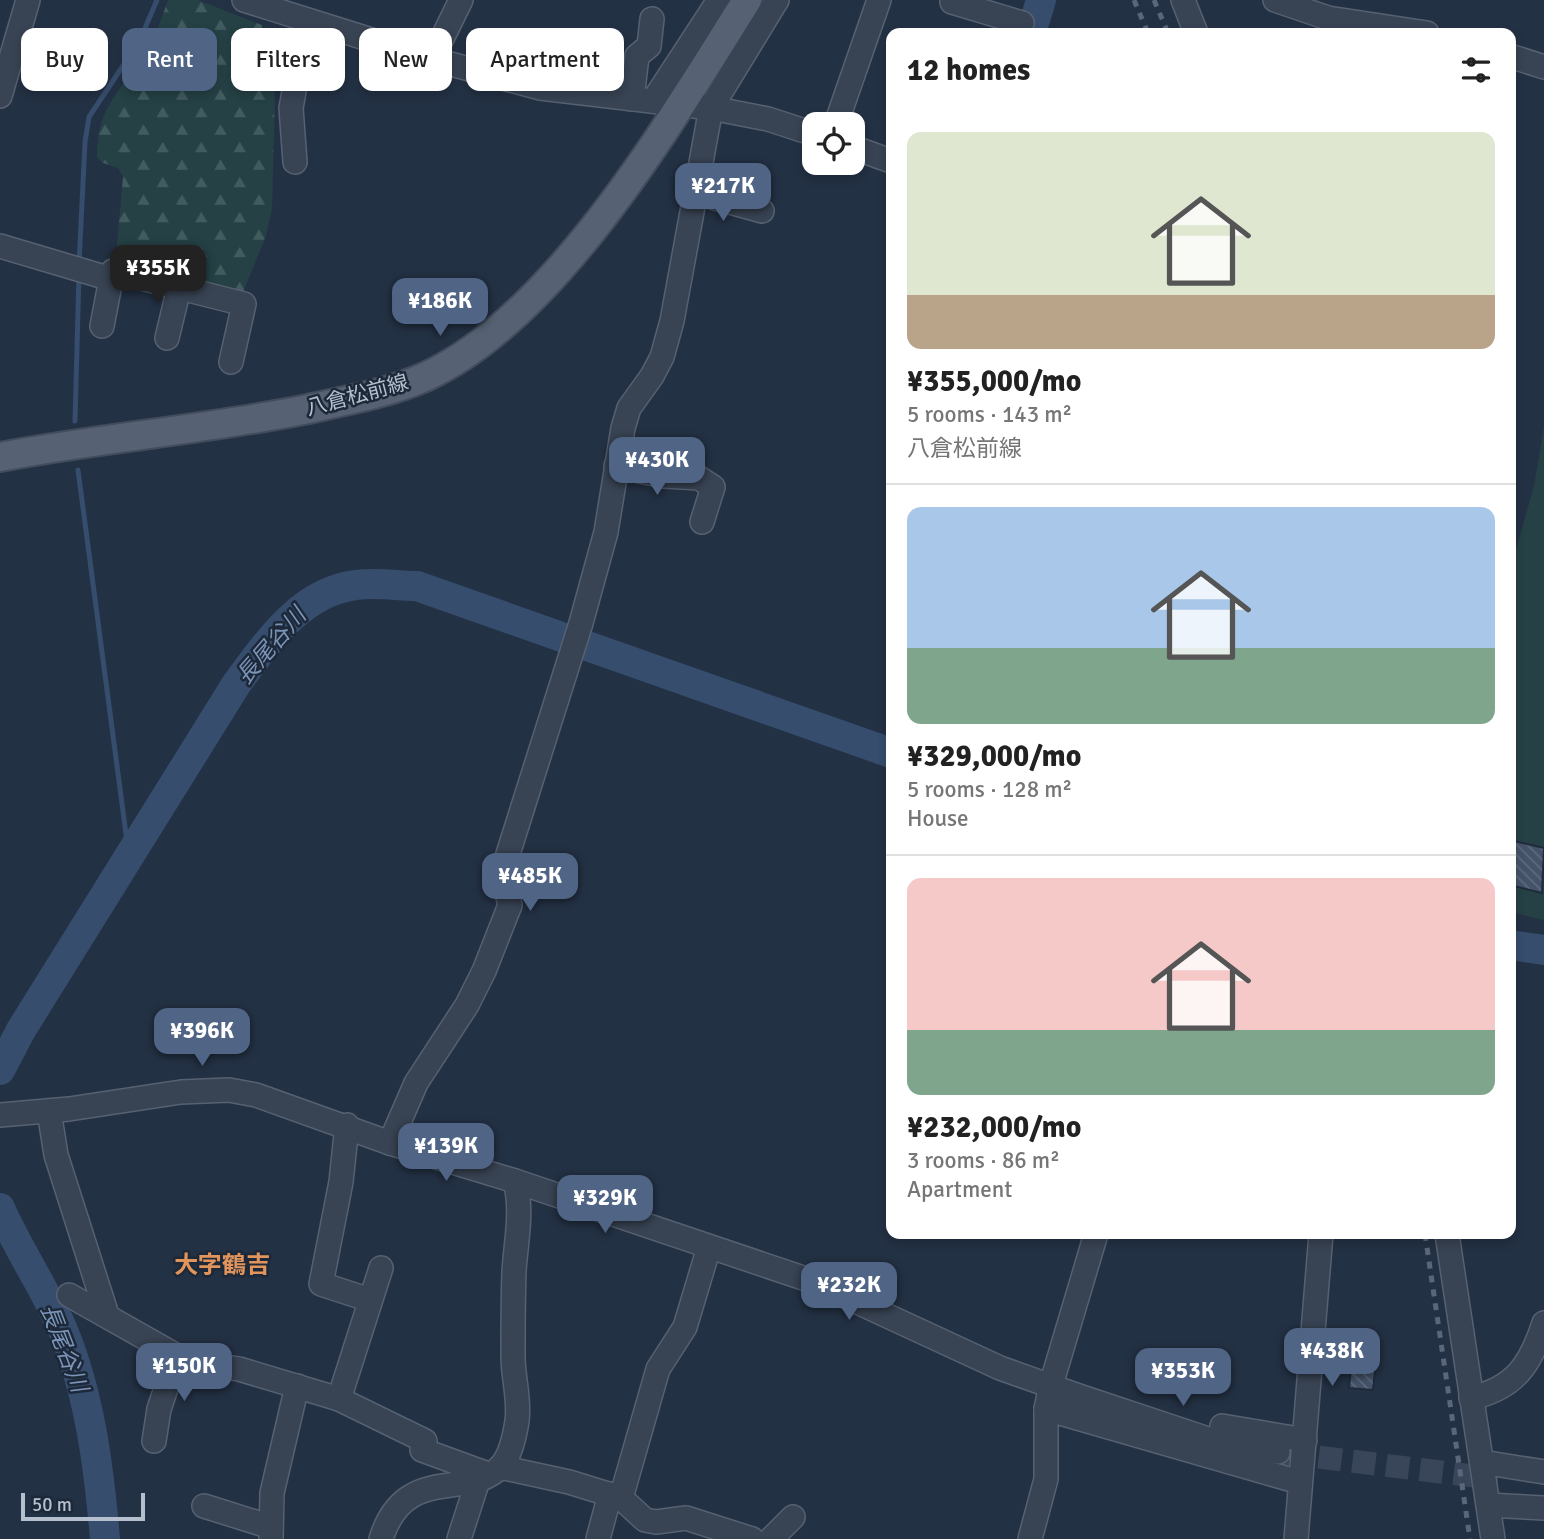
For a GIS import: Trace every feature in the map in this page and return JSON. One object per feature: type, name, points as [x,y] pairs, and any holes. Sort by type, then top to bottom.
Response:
[{"type":"main road","name":"八倉松前線","points":[[0,457],[83,442],[245,422],[368,396],[426,376],[481,342],[549,283],[656,100],[747,0]]},
{"type":"street","points":[[0,96],[28,0]]},
{"type":"street","points":[[244,0],[359,36]]},
{"type":"street","points":[[447,28],[461,0]]},
{"type":"street","points":[[656,100],[719,0]]},
{"type":"street","points":[[390,1143],[416,1083],[476,990],[510,905],[502,873],[576,639],[606,532],[616,466],[629,408],[652,376],[672,321],[711,108],[776,0]]},
{"type":"street","points":[[840,112],[879,0]]},
{"type":"street","points":[[1183,0],[1194,28]]},
{"type":"street","points":[[1275,0],[1328,18],[1394,28]]},
{"type":"street","points":[[952,2],[990,24],[1022,23]]},
{"type":"street","points":[[652,19],[649,46],[637,56],[656,100]]},
{"type":"street","points":[[295,162],[291,108],[307,20]]},
{"type":"street","points":[[1516,58],[1544,67]]},
{"type":"street","points":[[452,64],[540,88],[711,108],[768,119],[802,130]]},
{"type":"street","points":[[865,152],[886,159]]},
{"type":"street","points":[[697,193],[762,211]]},
{"type":"street","points":[[0,246],[111,279]]},
{"type":"street","points":[[103,326],[113,271],[244,304],[231,362]]},
{"type":"street","points":[[167,338],[180,288]]},
{"type":"street","points":[[616,466],[664,476],[699,478],[713,487],[702,522]]},
{"type":"street","points":[[0,1115],[49,1111],[181,1092],[229,1090],[256,1095],[347,1125],[390,1143],[515,1181],[812,1281],[1000,1368],[1053,1378],[1208,1424],[1305,1440]]},
{"type":"street","points":[[49,1111],[56,1155],[107,1315]]},
{"type":"street","points":[[347,1125],[341,1182],[321,1284],[370,1300]]},
{"type":"street","points":[[459,1539],[489,1473],[507,1455],[517,1420],[513,1349],[520,1199],[515,1181]]},
{"type":"street","points":[[1030,1539],[1046,1479],[1046,1409],[1095,1239]]},
{"type":"street","points":[[1296,1539],[1321,1239]]},
{"type":"street","points":[[1448,1239],[1471,1398],[1490,1470],[1488,1505],[1493,1539]]},
{"type":"street","points":[[598,1539],[616,1496],[658,1369],[685,1327],[709,1247]]},
{"type":"street","points":[[339,1399],[381,1268]]},
{"type":"street","points":[[69,1295],[177,1356],[204,1364],[239,1369],[339,1399],[425,1441],[422,1450],[489,1473],[616,1496],[645,1520],[656,1522],[686,1518],[752,1539]]},
{"type":"street","points":[[1471,1398],[1497,1389],[1519,1373],[1534,1355],[1544,1323]]},
{"type":"street","points":[[154,1441],[159,1409],[177,1356]]},
{"type":"street","points":[[1053,1378],[1205,1438],[1278,1452]]},
{"type":"street","points":[[204,1506],[271,1533],[272,1493],[297,1386]]},
{"type":"street","points":[[1046,1409],[1299,1482]]},
{"type":"street","points":[[1490,1470],[1544,1472]]},
{"type":"street","points":[[1490,1470],[1544,1485]]},
{"type":"street","points":[[381,1539],[391,1515],[412,1496],[431,1487],[489,1473]]},
{"type":"street","points":[[1488,1505],[1544,1508]]},
{"type":"street","points":[[771,1539],[793,1517]]},
{"type":"green space","points":[[168,0],[198,0],[262,25],[262,28],[231,28],[231,91],[275,91],[272,208],[266,236],[241,297],[115,266],[123,177],[118,168],[103,163],[97,157],[101,125],[112,100],[122,85],[122,91],[217,91],[217,28],[158,28]]},
{"type":"green space","points":[[1544,426],[1544,920],[1516,913],[1516,550],[1534,486]]},
{"type":"building","points":[[1516,841],[1544,848],[1542,893],[1516,886]]},
{"type":"building","points":[[1354,1338],[1378,1340],[1373,1390],[1349,1388]]},
{"type":"waterway","points":[[79,264],[85,142],[89,117],[140,40],[157,0]]},
{"type":"waterway","points":[[1033,28],[1041,0]]},
{"type":"waterway","points":[[75,421],[79,274]]},
{"type":"waterway","points":[[78,470],[129,857]]},
{"type":"waterway","name":"長尾谷川","points":[[0,1070],[21,1030],[237,683],[287,621],[302,608],[336,590],[363,584],[417,586],[886,751]]},
{"type":"waterway","name":"長尾谷川","points":[[1516,946],[1544,950]]},
{"type":"waterway","name":"長尾谷川","points":[[0,1208],[55,1313],[72,1353],[92,1432],[105,1539]]},
{"type":"tunnel","points":[[1285,1453],[1498,1479]]},
{"type":"railway","points":[[1134,0],[1146,28]]},
{"type":"railway","points":[[1154,0],[1166,28]]},
{"type":"railway","points":[[1426,1239],[1470,1539]]},
{"type":"district","name":"大字鶴吉","points":[[222,1265]]}]
